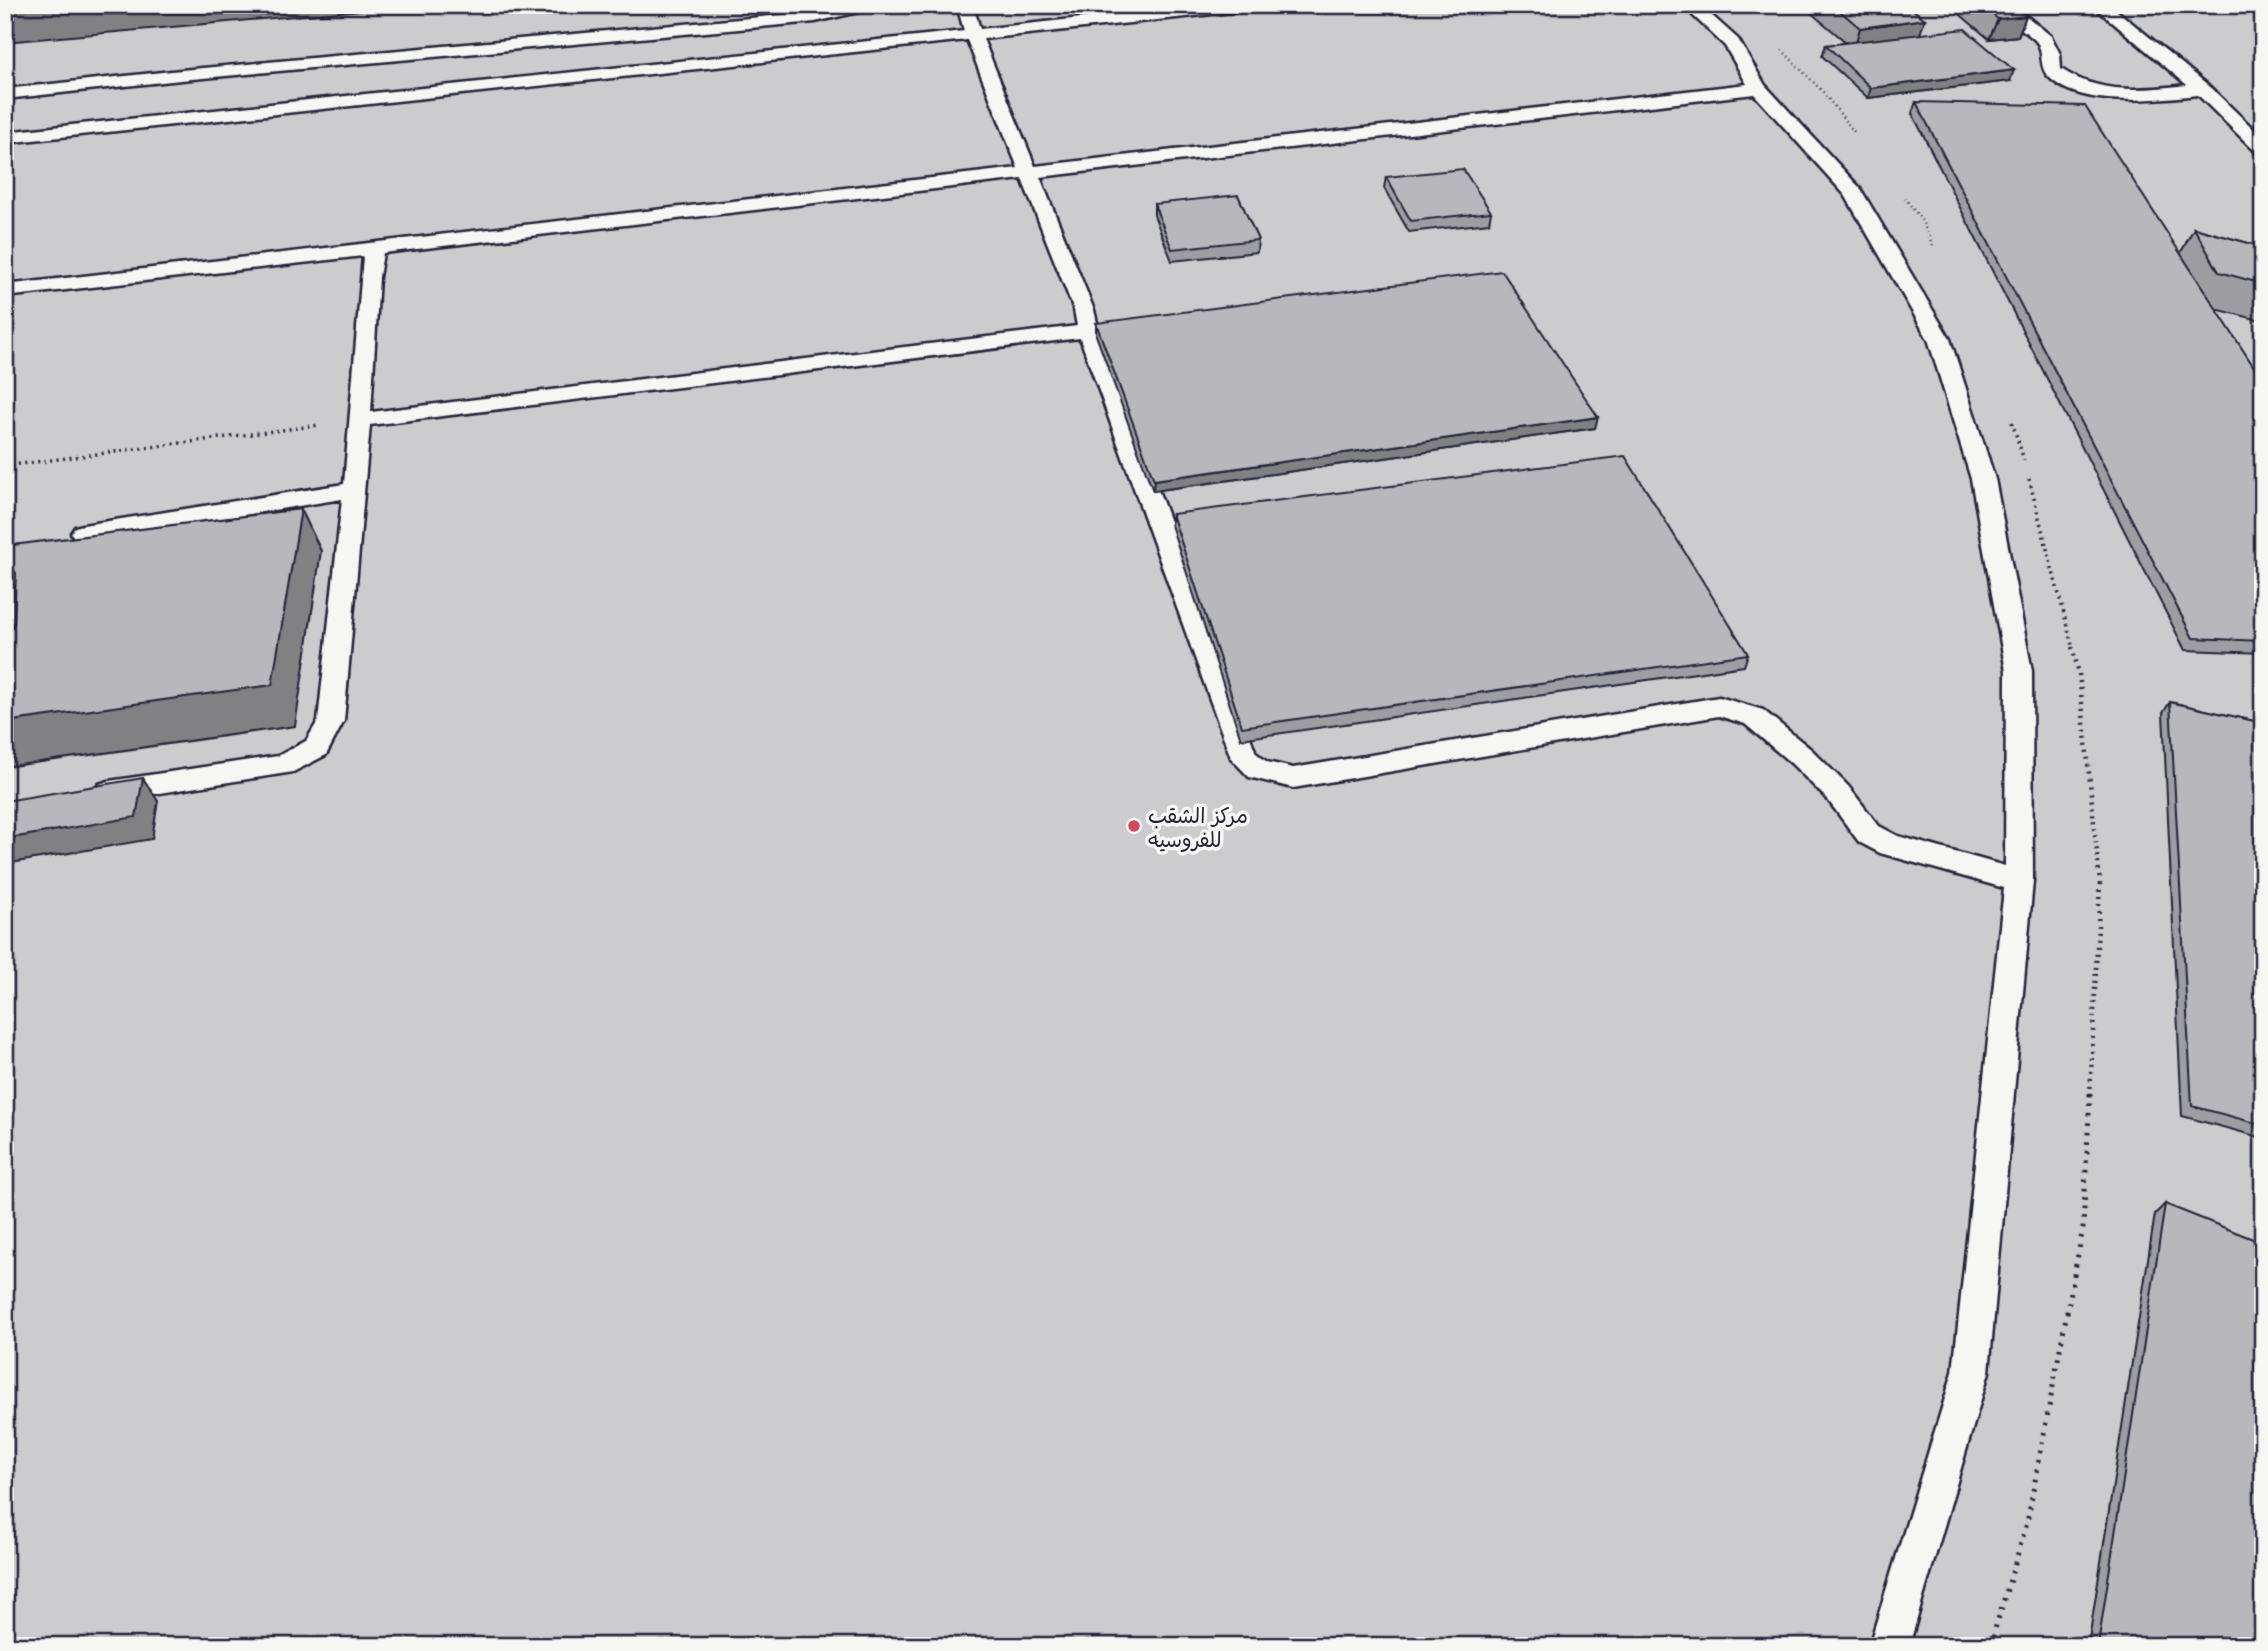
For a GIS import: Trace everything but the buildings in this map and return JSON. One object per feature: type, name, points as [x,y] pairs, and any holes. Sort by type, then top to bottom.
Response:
[{"type":"lane","points":[[5,94],[181,75],[815,17],[866,5]]},
{"type":"lane","points":[[965,5],[973,34],[1084,310],[1088,331],[1245,758],[1259,770],[1293,778],[1719,706],[1754,717],[1802,757],[1838,793],[1870,834],[1890,845],[2019,881]]},
{"type":"lane","points":[[5,138],[1250,5]]},
{"type":"lane","points":[[1690,5],[1731,43],[1758,88],[1853,192],[1938,339],[1983,479],[2019,671],[2019,881],[1971,1372],[1889,1646]]},
{"type":"lane","points":[[2002,5],[2040,34],[2049,46],[2054,72],[2070,82],[2093,90],[2129,94],[2202,89]]},
{"type":"lane","points":[[2100,5],[2202,89],[2263,148]]},
{"type":"lane","points":[[5,291],[1758,88]]},
{"type":"lane","points":[[90,794],[283,765],[316,748],[331,721],[355,490],[369,277],[374,248]]},
{"type":"lane","points":[[359,420],[1088,331]]},
{"type":"lane","points":[[83,533],[355,490]]},
{"type":"path","points":[[5,466],[359,420]]},
{"type":"shaded area","name":"مركز الشقب للفروسيه","points":[[5,5],[2263,5],[2263,1646],[5,1646]]},
{"type":"place","name":"مركز الشقب للفروسيه","points":[[1134,826]]}]
